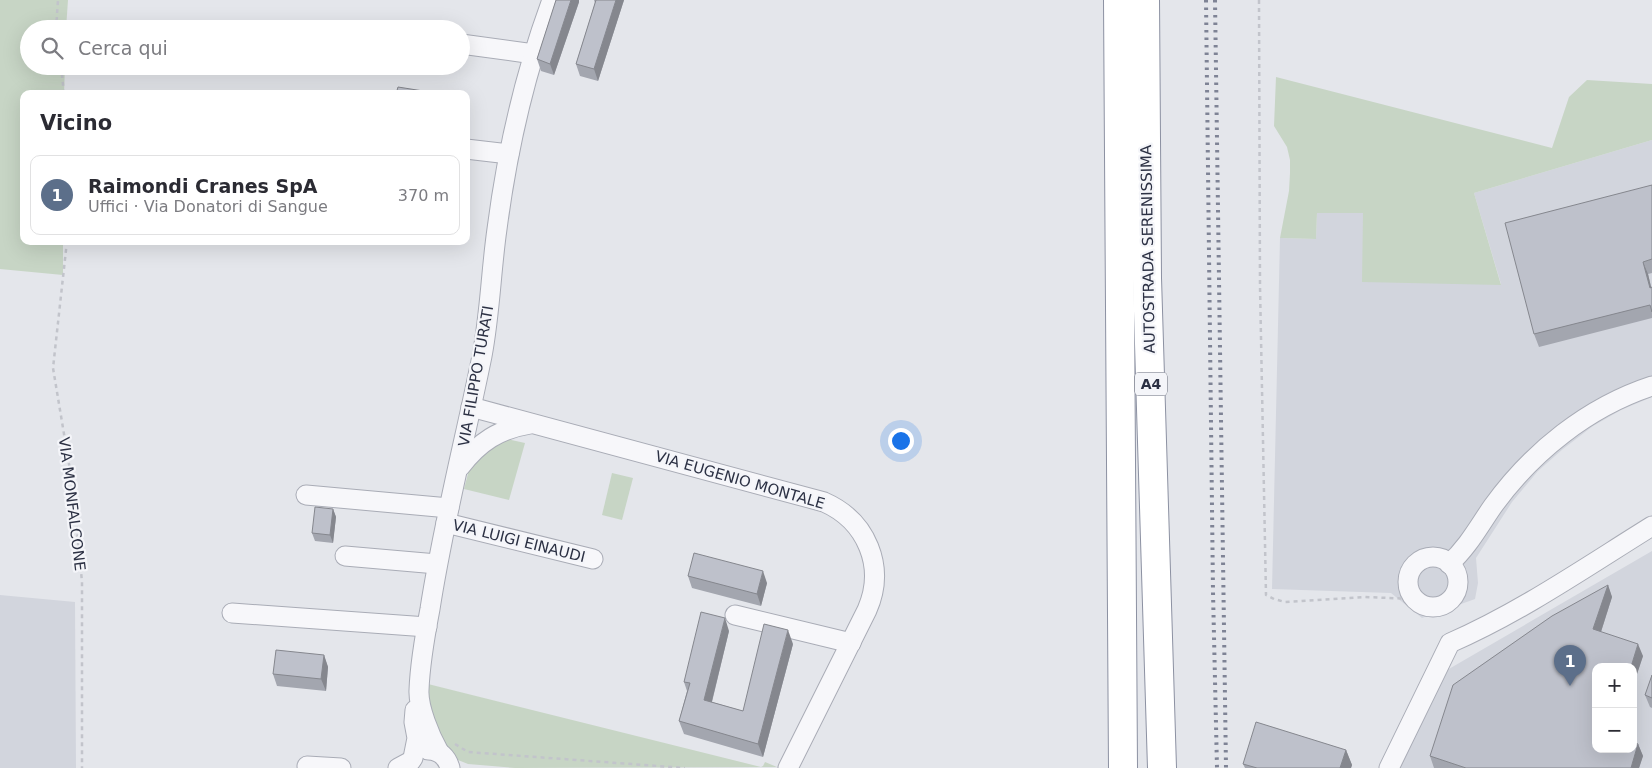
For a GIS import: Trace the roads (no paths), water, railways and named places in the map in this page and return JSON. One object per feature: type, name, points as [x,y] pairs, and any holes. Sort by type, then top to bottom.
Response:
[{"type":"highway","name":"AUTOSTRADA SERENISSIMA","points":[[1118,0],[1124,768]]},
{"type":"highway","name":"AUTOSTRADA SERENISSIMA","points":[[1145,0],[1147,278],[1162,768]]},
{"type":"street","name":"VIA FILIPPO TURATI","points":[[451,758],[428,728],[418,692],[437,564],[482,354],[497,227],[509,154],[534,54],[552,0]]},
{"type":"street","points":[[470,45],[534,54]]},
{"type":"street","points":[[470,149],[509,154]]},
{"type":"street","points":[[1450,564],[1470,542],[1493,506],[1512,482],[1555,439],[1584,418],[1652,386]]},
{"type":"street","name":"VIA EUGENIO MONTALE","points":[[471,407],[824,502],[838,509],[849,518],[863,536],[872,557],[875,570],[875,589],[872,601],[788,768]]},
{"type":"street","name":"VIA EUGENIO MONTALE","points":[[458,469],[469,455],[488,438],[510,429],[534,424]]},
{"type":"street","name":"VIA LUIGI EINAUDI","points":[[306,495],[447,515],[593,559]]},
{"type":"street","points":[[1389,768],[1450,643],[1512,612],[1652,526]]},
{"type":"street","points":[[345,556],[437,564]]},
{"type":"street","points":[[1434,557],[1450,564],[1455,570],[1457,578],[1455,593],[1450,599],[1444,604],[1436,606],[1428,606],[1415,599],[1410,592],[1408,584],[1412,568],[1418,562],[1434,557]]},
{"type":"street","points":[[232,613],[427,627]]},
{"type":"street","points":[[735,615],[851,642]]},
{"type":"street","points":[[408,764],[417,738],[414,713],[418,692]]},
{"type":"street","points":[[408,764],[418,753],[425,750],[432,750],[451,758]]},
{"type":"street","points":[[307,766],[342,768]]},
{"type":"railway","points":[[1206,0],[1217,768]]},
{"type":"railway","points":[[1215,0],[1226,768]]},
{"type":"place","name":"Raimondi Cranes SpA","points":[[1570,686]]}]
